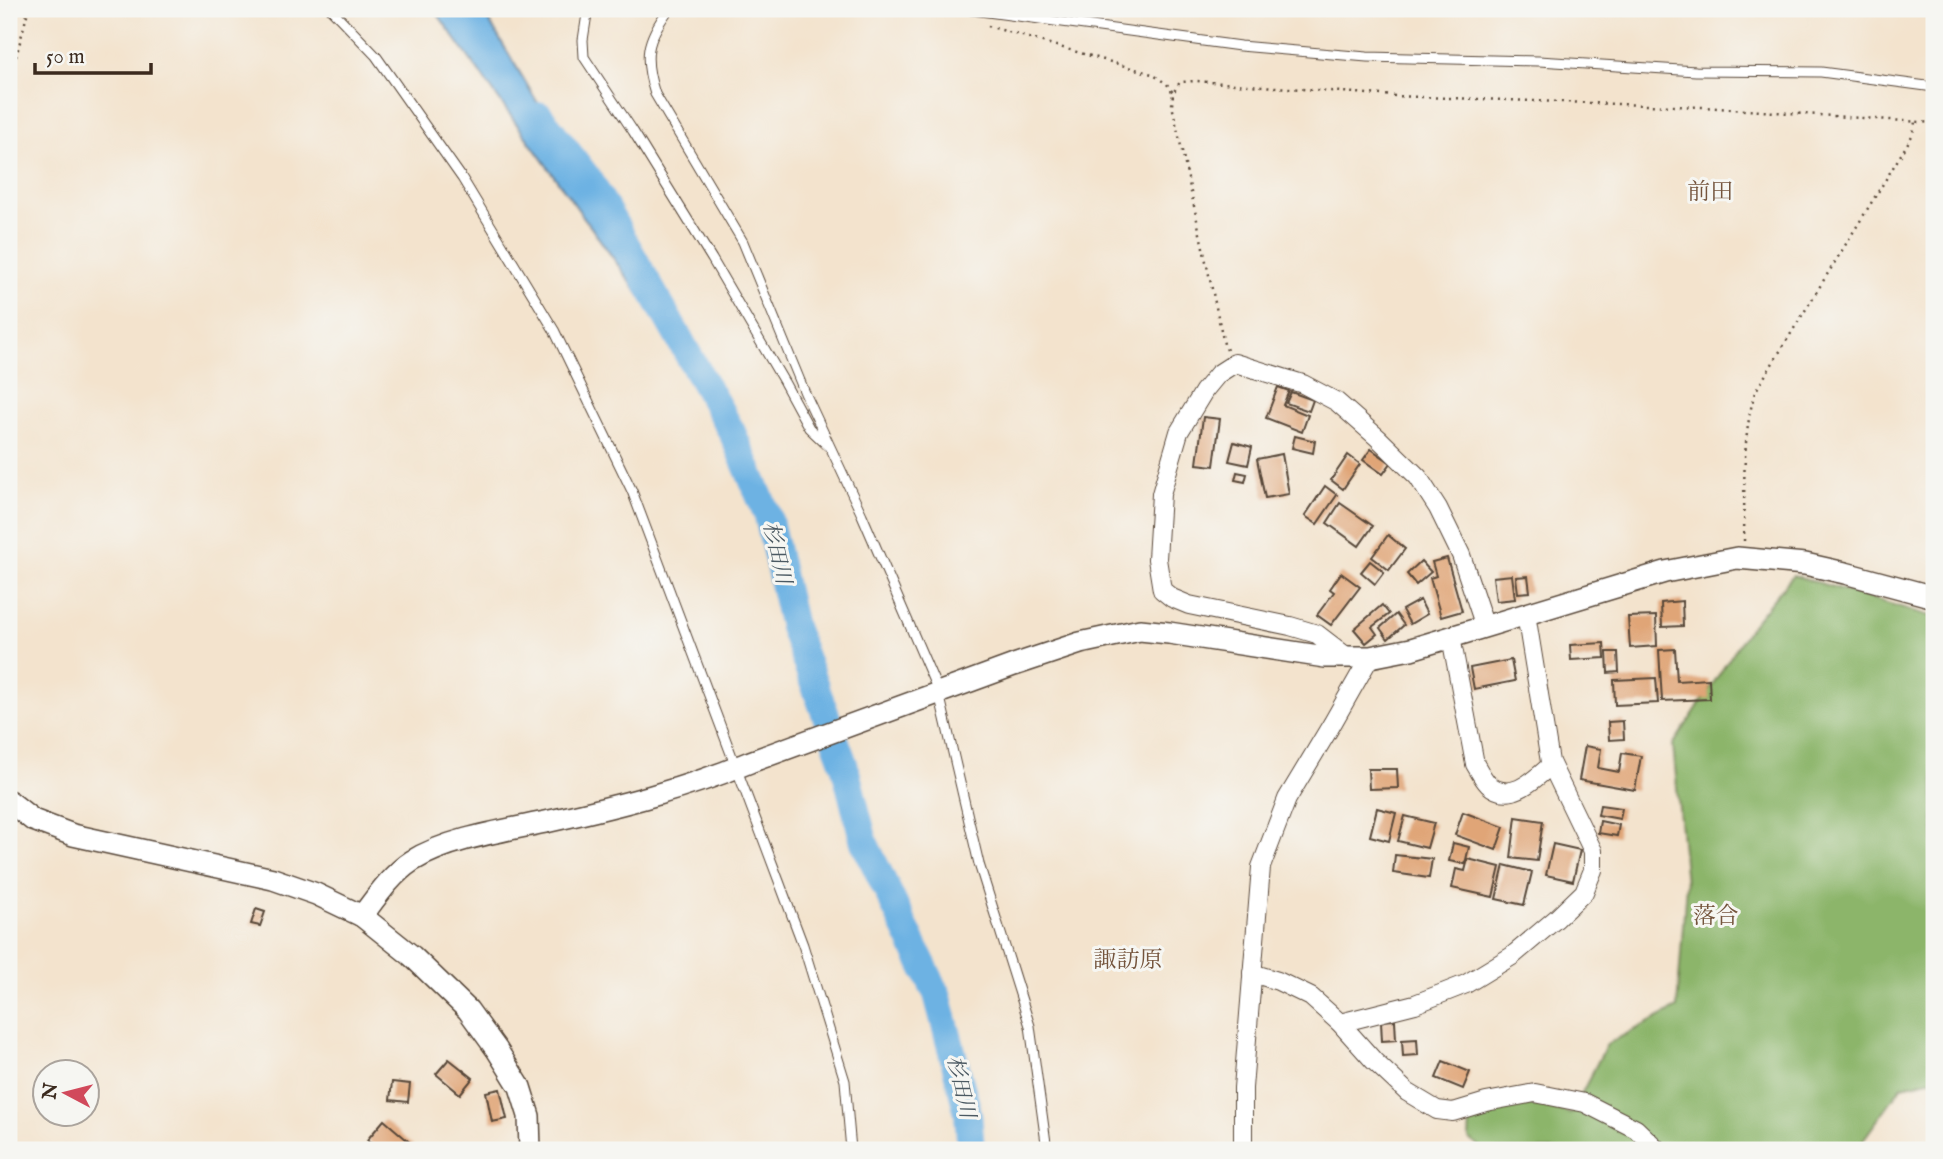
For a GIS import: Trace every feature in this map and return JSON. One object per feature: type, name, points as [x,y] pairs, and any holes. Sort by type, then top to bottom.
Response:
[{"type":"street","points":[[1347,657],[1317,634],[1189,605],[1172,598],[1163,590],[1157,559],[1161,494],[1179,432],[1204,391],[1218,374],[1235,363],[1303,384],[1337,402],[1418,477],[1438,508],[1461,555],[1485,627]]},
{"type":"street","points":[[362,916],[382,888],[410,862],[439,846],[601,810],[713,778],[1080,643],[1140,631],[1325,657],[1370,657],[1451,638],[1665,572],[1717,561],[1744,559],[1805,564],[1934,597]]},
{"type":"street","points":[[1340,1023],[1415,1004],[1466,984],[1512,956],[1584,892],[1593,870],[1593,851],[1552,765],[1526,614]]},
{"type":"street","points":[[1451,638],[1475,764],[1487,783],[1500,792],[1513,792],[1530,783],[1552,765]]},
{"type":"street","points":[[1243,1150],[1243,1088],[1261,866],[1287,799],[1370,657]]},
{"type":"street","points":[[9,801],[33,820],[73,835],[273,879],[316,894],[362,916],[412,956],[468,1010],[497,1050],[520,1087],[529,1116],[530,1150]]},
{"type":"street","points":[[1252,974],[1278,981],[1311,997],[1407,1092],[1437,1110],[1453,1112],[1486,1102],[1535,1093],[1585,1103],[1636,1129],[1658,1150]]},
{"type":"lane","points":[[331,9],[376,56],[462,178],[554,330],[632,491],[743,765],[803,945],[845,1081],[851,1150]]},
{"type":"lane","points":[[590,9],[583,40],[584,57],[712,260],[809,428],[831,450]]},
{"type":"lane","points":[[670,9],[656,28],[648,50],[649,75],[655,94],[743,242],[805,393],[862,515],[939,693],[979,863],[1030,1026],[1047,1150]]},
{"type":"lane","points":[[965,9],[1240,46],[1367,57],[1539,61],[1696,71],[1821,72],[1934,87]]},
{"type":"path","points":[[9,84],[28,12],[18,9]]},
{"type":"path","points":[[971,9],[986,25],[1152,74],[1167,84],[1173,93]]},
{"type":"path","points":[[1235,363],[1224,344],[1172,105],[1173,93],[1180,82],[1395,96],[1703,107],[1934,123]]},
{"type":"path","points":[[1744,559],[1745,440],[1755,393],[1905,148],[1913,134],[1915,122]]},
{"type":"green space","points":[[1793,575],[1934,617],[1934,1079],[1902,1086],[1863,1140],[1868,1150],[1483,1150],[1469,1139],[1470,1119],[1500,1106],[1540,1104],[1571,1114],[1607,1044],[1677,1008],[1686,884],[1673,745],[1748,630]]},
{"type":"water","points":[[434,9],[482,9],[708,390]]},
{"type":"building","points":[[1278,387],[1289,391],[1283,405],[1308,415],[1302,432],[1266,418]]},
{"type":"building","points":[[1291,392],[1313,400],[1309,411],[1286,403]]},
{"type":"building","points":[[1203,417],[1220,419],[1214,466],[1197,464]]},
{"type":"building","points":[[1295,436],[1315,441],[1313,453],[1292,448]]},
{"type":"building","points":[[1234,442],[1252,447],[1248,465],[1229,461]]},
{"type":"building","points":[[1371,449],[1391,463],[1383,474],[1363,460]]},
{"type":"building","points":[[1282,454],[1289,494],[1265,498],[1257,459]]},
{"type":"building","points":[[1348,455],[1360,464],[1343,489],[1331,480]]},
{"type":"building","points":[[1237,472],[1247,474],[1245,482],[1235,480]]},
{"type":"building","points":[[1325,486],[1337,495],[1317,524],[1305,516]]},
{"type":"building","points":[[1340,503],[1373,526],[1359,546],[1327,523]]},
{"type":"building","points":[[1388,535],[1405,549],[1389,570],[1372,557]]},
{"type":"building","points":[[1447,558],[1462,611],[1441,617],[1430,578],[1436,576],[1432,562]]},
{"type":"building","points":[[1370,561],[1384,572],[1375,584],[1361,572]]},
{"type":"building","points":[[1421,561],[1431,572],[1416,585],[1407,574]]},
{"type":"building","points":[[1341,573],[1360,587],[1331,625],[1317,615],[1334,592],[1330,589]]},
{"type":"building","points":[[1512,575],[1515,599],[1496,601],[1493,577]]},
{"type":"building","points":[[1528,576],[1530,592],[1518,593],[1516,577]]},
{"type":"building","points":[[1420,600],[1427,614],[1410,624],[1402,610]]},
{"type":"building","points":[[1682,601],[1683,626],[1662,627],[1661,603]]},
{"type":"building","points":[[1382,605],[1389,614],[1372,627],[1377,634],[1366,643],[1354,629]]},
{"type":"building","points":[[1396,614],[1404,625],[1388,639],[1380,628]]},
{"type":"building","points":[[1656,616],[1657,646],[1630,648],[1628,617]]},
{"type":"building","points":[[1604,643],[1605,658],[1571,660],[1570,645]]},
{"type":"building","points":[[1675,649],[1677,681],[1709,679],[1710,699],[1662,701],[1659,650]]},
{"type":"building","points":[[1607,652],[1618,652],[1619,672],[1608,673]]},
{"type":"building","points":[[1511,660],[1515,681],[1474,689],[1470,668]]},
{"type":"building","points":[[1656,678],[1658,703],[1615,705],[1614,680]]},
{"type":"building","points":[[1623,721],[1624,739],[1609,740],[1608,722]]},
{"type":"building","points":[[1585,746],[1601,749],[1598,768],[1619,772],[1622,753],[1641,756],[1635,790],[1579,780]]},
{"type":"building","points":[[1368,769],[1397,769],[1398,788],[1369,789]]},
{"type":"building","points":[[1600,805],[1622,808],[1620,819],[1598,815]]},
{"type":"building","points":[[1377,808],[1396,813],[1389,841],[1370,836]]},
{"type":"building","points":[[1463,812],[1504,827],[1496,850],[1455,835]]},
{"type":"building","points":[[1405,816],[1434,823],[1427,848],[1398,841]]},
{"type":"building","points":[[1516,817],[1543,821],[1537,861],[1511,858]]},
{"type":"building","points":[[1600,821],[1619,825],[1617,836],[1598,833]]},
{"type":"building","points":[[1453,843],[1469,847],[1465,864],[1449,861]]},
{"type":"building","points":[[1553,844],[1580,850],[1573,881],[1546,875]]},
{"type":"building","points":[[1395,855],[1432,859],[1429,878],[1393,873]]},
{"type":"building","points":[[1468,859],[1500,867],[1493,897],[1452,888],[1456,869],[1465,871]]},
{"type":"building","points":[[1504,865],[1532,872],[1524,905],[1496,899]]},
{"type":"building","points":[[256,909],[265,912],[260,926],[251,924]]},
{"type":"building","points":[[1395,1020],[1396,1040],[1382,1041],[1381,1021]]},
{"type":"building","points":[[1417,1039],[1418,1055],[1403,1056],[1402,1040]]},
{"type":"building","points":[[449,1059],[473,1078],[460,1094],[436,1074]]},
{"type":"building","points":[[1443,1061],[1470,1072],[1463,1089],[1436,1078]]},
{"type":"building","points":[[392,1082],[410,1084],[408,1102],[390,1100]]},
{"type":"building","points":[[500,1089],[507,1119],[492,1122],[486,1092]]},
{"type":"building","points":[[384,1120],[414,1146],[410,1150],[379,1150],[367,1140]]},
{"type":"waterway","name":"杉田川","points":[[540,116],[590,181],[732,432],[768,516],[793,627],[844,764],[864,842],[937,994],[968,1113],[971,1150]]},
{"type":"district","name":"前田","points":[[1710,192]]},
{"type":"district","name":"落合","points":[[1716,916]]},
{"type":"district","name":"諏訪原","points":[[1128,960]]}]
